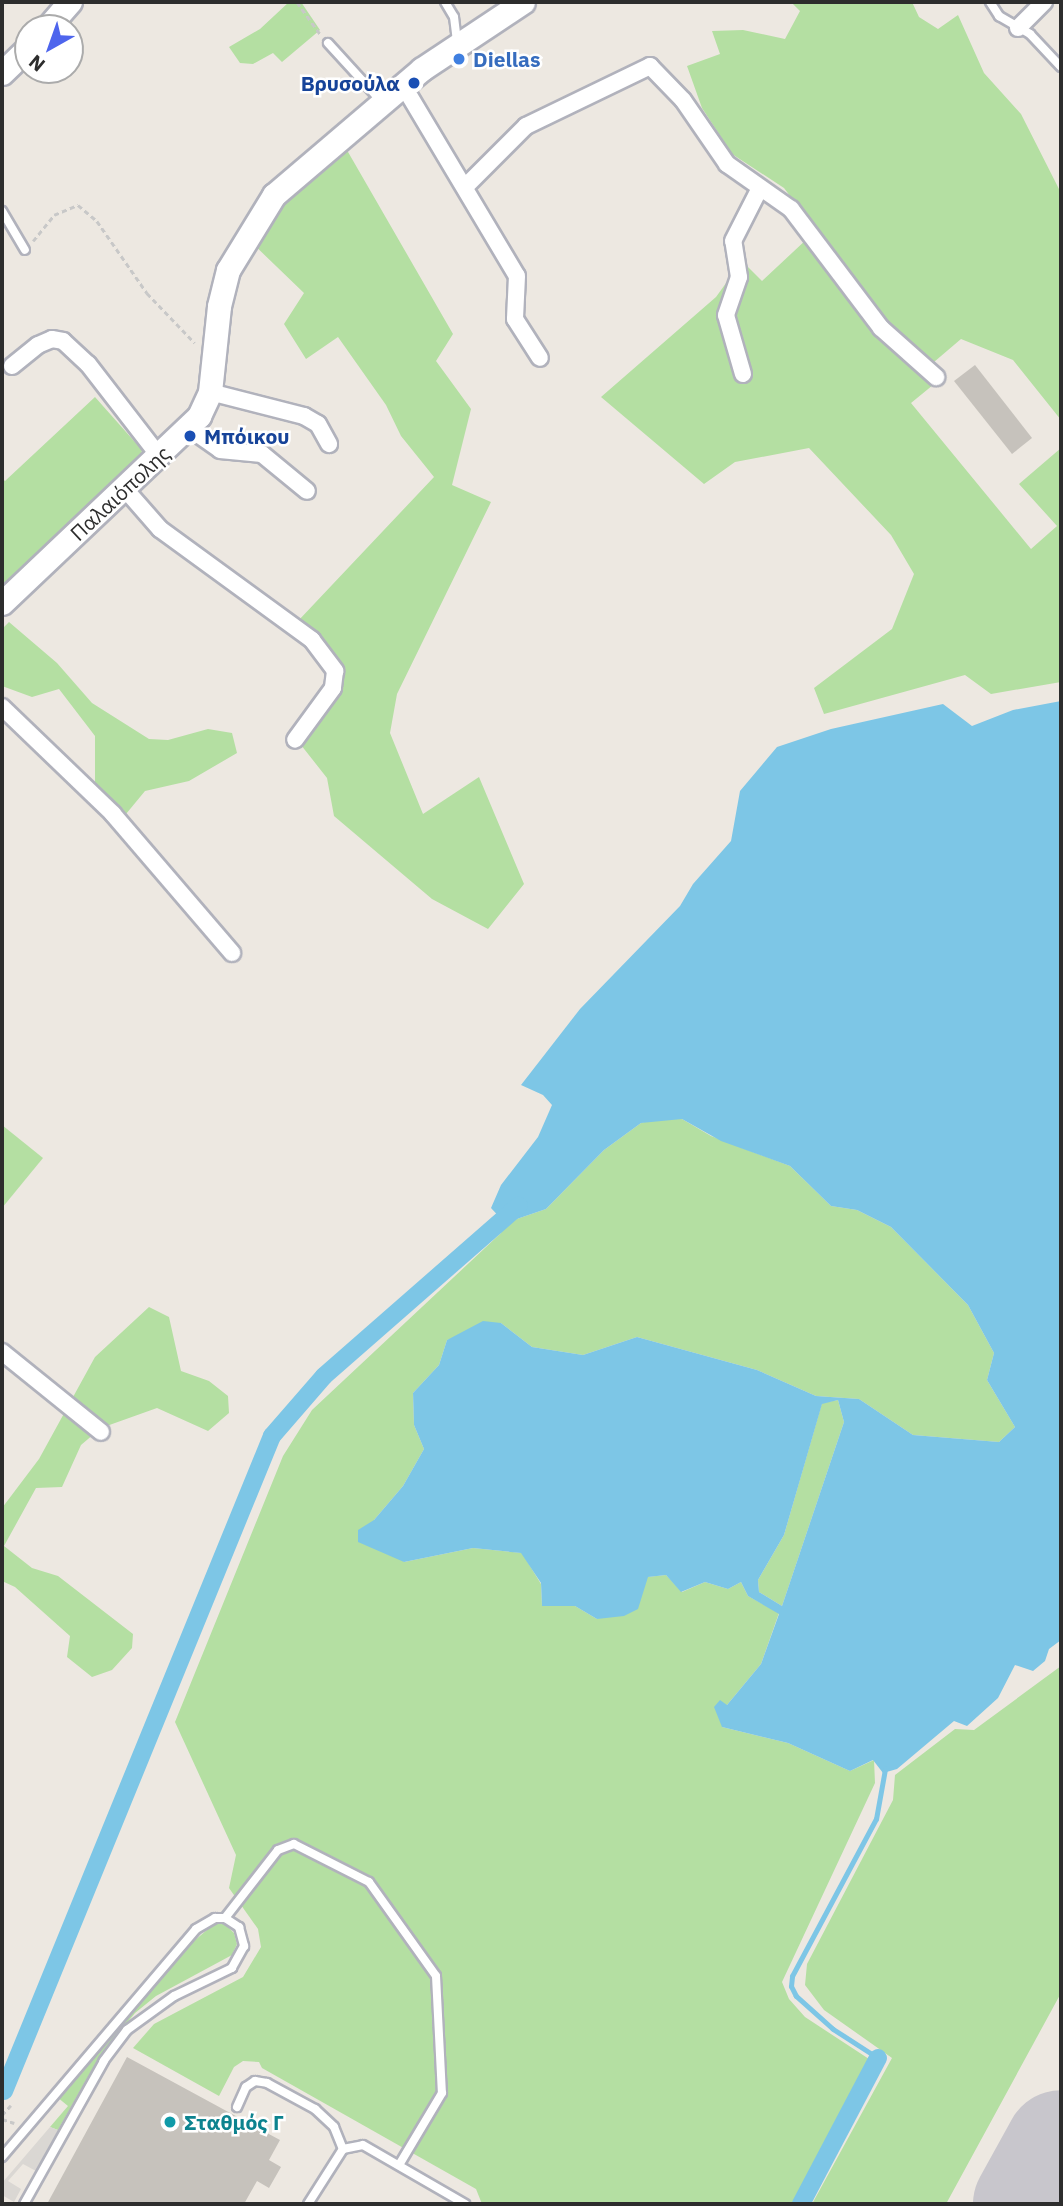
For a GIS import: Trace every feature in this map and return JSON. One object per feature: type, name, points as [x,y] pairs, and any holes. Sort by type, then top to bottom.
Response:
[{"type":"main road","name":"Παλαιόπολης","points":[[2,603],[189,428],[211,392],[223,285],[254,223],[292,177],[457,41],[523,2]]},
{"type":"street","points":[[1018,28],[1044,2]]},
{"type":"street","points":[[466,186],[526,126],[645,65],[677,92],[733,170],[791,209],[881,328],[936,377]]},
{"type":"street","points":[[403,85],[466,186],[517,276],[515,319],[540,358]]},
{"type":"street","points":[[743,374],[726,315],[739,277],[732,248],[760,188]]},
{"type":"street","points":[[12,366],[38,345],[52,339],[63,341],[88,364],[160,457]]},
{"type":"street","points":[[211,392],[304,416],[318,424],[329,444]]},
{"type":"street","points":[[189,428],[220,450],[262,454],[307,491]]},
{"type":"street","points":[[125,489],[160,529],[312,640],[335,671],[333,688],[295,740]]},
{"type":"street","points":[[2,707],[113,814],[232,953]]},
{"type":"street","points":[[2,1352],[101,1432]]},
{"type":"lane","points":[[445,2],[454,17],[457,41]]},
{"type":"lane","points":[[990,2],[999,16],[1018,28],[1061,67]]},
{"type":"lane","points":[[328,43],[383,103]]},
{"type":"lane","points":[[2,211],[25,250]]},
{"type":"lane","points":[[225,1918],[278,1850],[294,1844],[369,1882],[436,1976],[442,2093],[399,2165]]},
{"type":"lane","points":[[2,2157],[187,1939],[206,1921],[225,1918],[239,1927],[244,1938],[240,1959],[232,1968],[174,1996],[127,2030],[104,2061],[24,2204]]},
{"type":"lane","points":[[237,2108],[246,2087],[255,2081],[267,2083],[327,2118],[343,2149]]},
{"type":"lane","points":[[307,2204],[343,2149],[363,2145],[466,2204]]},
{"type":"path","points":[[297,2],[328,43]]},
{"type":"path","points":[[25,250],[54,215],[78,205],[97,221],[169,319],[215,361]]},
{"type":"path","points":[[2,2115],[10,2105]]},
{"type":"green space","points":[[289,2],[301,2],[320,30],[282,62],[273,53],[253,64],[240,63],[229,47],[260,29]]},
{"type":"green space","points":[[791,2],[912,2],[919,17],[938,29],[958,15],[984,73],[1021,114],[1061,193],[1061,420],[1013,360],[961,339],[934,362],[919,357],[898,338],[784,188],[732,154],[702,108],[687,66],[720,54],[712,31],[743,30],[785,39],[800,11]]},
{"type":"green space","points":[[344,145],[453,334],[436,361],[471,409],[452,485],[491,502],[397,694],[390,733],[423,814],[479,777],[524,884],[488,929],[432,899],[334,816],[327,778],[301,745],[342,684],[343,671],[298,621],[434,477],[401,436],[386,405],[338,337],[306,359],[284,324],[304,293],[249,240],[289,193]]},
{"type":"green space","points":[[808,238],[877,331],[933,385],[911,403],[1031,549],[1057,526],[1019,484],[1061,448],[1061,682],[991,694],[965,675],[824,714],[814,688],[892,629],[914,574],[891,535],[809,448],[735,462],[704,484],[601,397],[716,297],[742,261],[762,281]]},
{"type":"green space","points":[[95,397],[142,450],[141,458],[2,591],[2,478],[5,481]]},
{"type":"green space","points":[[9,622],[57,663],[92,703],[149,739],[168,740],[208,729],[232,733],[237,753],[189,781],[145,791],[126,814],[95,787],[95,736],[59,689],[32,697],[2,686],[2,629]]},
{"type":"green space","points":[[655,1119],[682,1119],[711,1136],[790,1166],[831,1206],[857,1210],[891,1227],[968,1305],[994,1353],[987,1380],[1015,1427],[999,1442],[913,1435],[859,1399],[816,1396],[757,1370],[637,1337],[583,1355],[532,1347],[501,1323],[447,1340],[439,1365],[413,1393],[414,1425],[424,1449],[403,1486],[374,1520],[404,1562],[473,1548],[522,1553],[541,1584],[542,1606],[575,1606],[597,1619],[641,1595],[647,1577],[666,1575],[682,1592],[705,1582],[728,1589],[741,1582],[748,1596],[779,1613],[761,1664],[727,1705],[722,1727],[788,1743],[850,1771],[874,1760],[875,1783],[782,1982],[789,1999],[805,2017],[869,2059],[794,2204],[482,2204],[476,2189],[262,2068],[259,2062],[243,2061],[234,2067],[219,2096],[133,2048],[154,2024],[243,1977],[261,1947],[258,1929],[229,1888],[236,1855],[175,1722],[283,1456],[312,1410],[501,1233],[505,1223],[546,1209],[604,1150],[641,1123]]},
{"type":"green space","points":[[2,1125],[43,1158],[2,1208]]},
{"type":"green space","points":[[149,1307],[169,1317],[181,1371],[209,1381],[228,1396],[229,1413],[208,1431],[157,1408],[101,1428],[81,1445],[62,1487],[36,1488],[4,1546],[32,1568],[58,1576],[133,1634],[132,1648],[112,1670],[92,1677],[67,1657],[70,1636],[15,1587],[2,1581],[2,1508],[39,1459],[95,1357]]},
{"type":"green space","points":[[838,1400],[844,1422],[782,1606],[759,1592],[758,1580],[784,1535],[822,1403]]},
{"type":"green space","points":[[1061,1666],[1061,1993],[946,2204],[812,2204],[892,2058],[824,2010],[805,1985],[807,1964],[893,1800],[895,1775],[955,1729],[974,1730]]},
{"type":"green space","points":[[214,1924],[225,1924],[234,1933],[237,1944],[232,1955],[156,1996],[135,2013],[98,2059],[58,2130],[50,2127],[68,2106],[57,2097],[181,1952]]},
{"type":"shaded area","points":[[50,2127],[58,2130],[36,2171],[23,2164],[8,2181],[21,2189],[14,2202],[2,2195],[2,2183]]},
{"type":"water","points":[[1061,701],[1061,1640],[1049,1649],[1045,1661],[1033,1671],[1015,1665],[998,1698],[967,1726],[954,1721],[897,1769],[883,1773],[873,1760],[850,1771],[788,1743],[722,1727],[714,1707],[720,1700],[727,1705],[761,1664],[779,1614],[748,1596],[741,1582],[728,1589],[705,1582],[681,1592],[666,1575],[648,1577],[638,1609],[624,1616],[597,1619],[575,1606],[542,1606],[541,1583],[521,1553],[473,1548],[404,1562],[358,1542],[358,1530],[374,1520],[403,1486],[424,1449],[414,1425],[413,1393],[439,1365],[447,1340],[483,1321],[501,1323],[532,1347],[583,1355],[637,1337],[757,1370],[816,1396],[859,1399],[913,1435],[999,1442],[1015,1427],[987,1380],[994,1353],[968,1305],[891,1227],[857,1210],[831,1206],[790,1166],[721,1141],[682,1119],[641,1123],[604,1150],[546,1209],[505,1223],[491,1208],[501,1185],[538,1137],[552,1105],[543,1095],[521,1085],[580,1009],[680,906],[693,884],[731,841],[740,791],[777,747],[831,729],[943,704],[972,726],[1013,710]],"holes":[[[838,1400],[844,1422],[782,1606],[759,1592],[758,1580],[784,1535],[822,1404]]]},
{"type":"building","points":[[975,365],[1032,438],[1012,454],[954,381]]},
{"type":"building","name":"Σταθμός Γ","points":[[127,2057],[280,2140],[269,2160],[281,2167],[269,2188],[257,2181],[244,2204],[47,2204]]},
{"type":"waterway","points":[[4,2091],[272,1436],[324,1376],[519,1205]]},
{"type":"waterway","points":[[878,2058],[833,2029],[796,1996],[791,1986],[792,1976],[876,1819],[885,1769]]},
{"type":"waterway","points":[[801,2204],[878,2058]]},
{"type":"runway","points":[[1029,2204],[1061,2146]]},
{"type":"place","name":"Diellas","points":[[459,59]]},
{"type":"place","name":"Βρυσούλα","points":[[414,83]]},
{"type":"place","name":"Μπόικου","points":[[190,436]]},
{"type":"place","name":"Σταθμός Γ","points":[[170,2122]]}]
